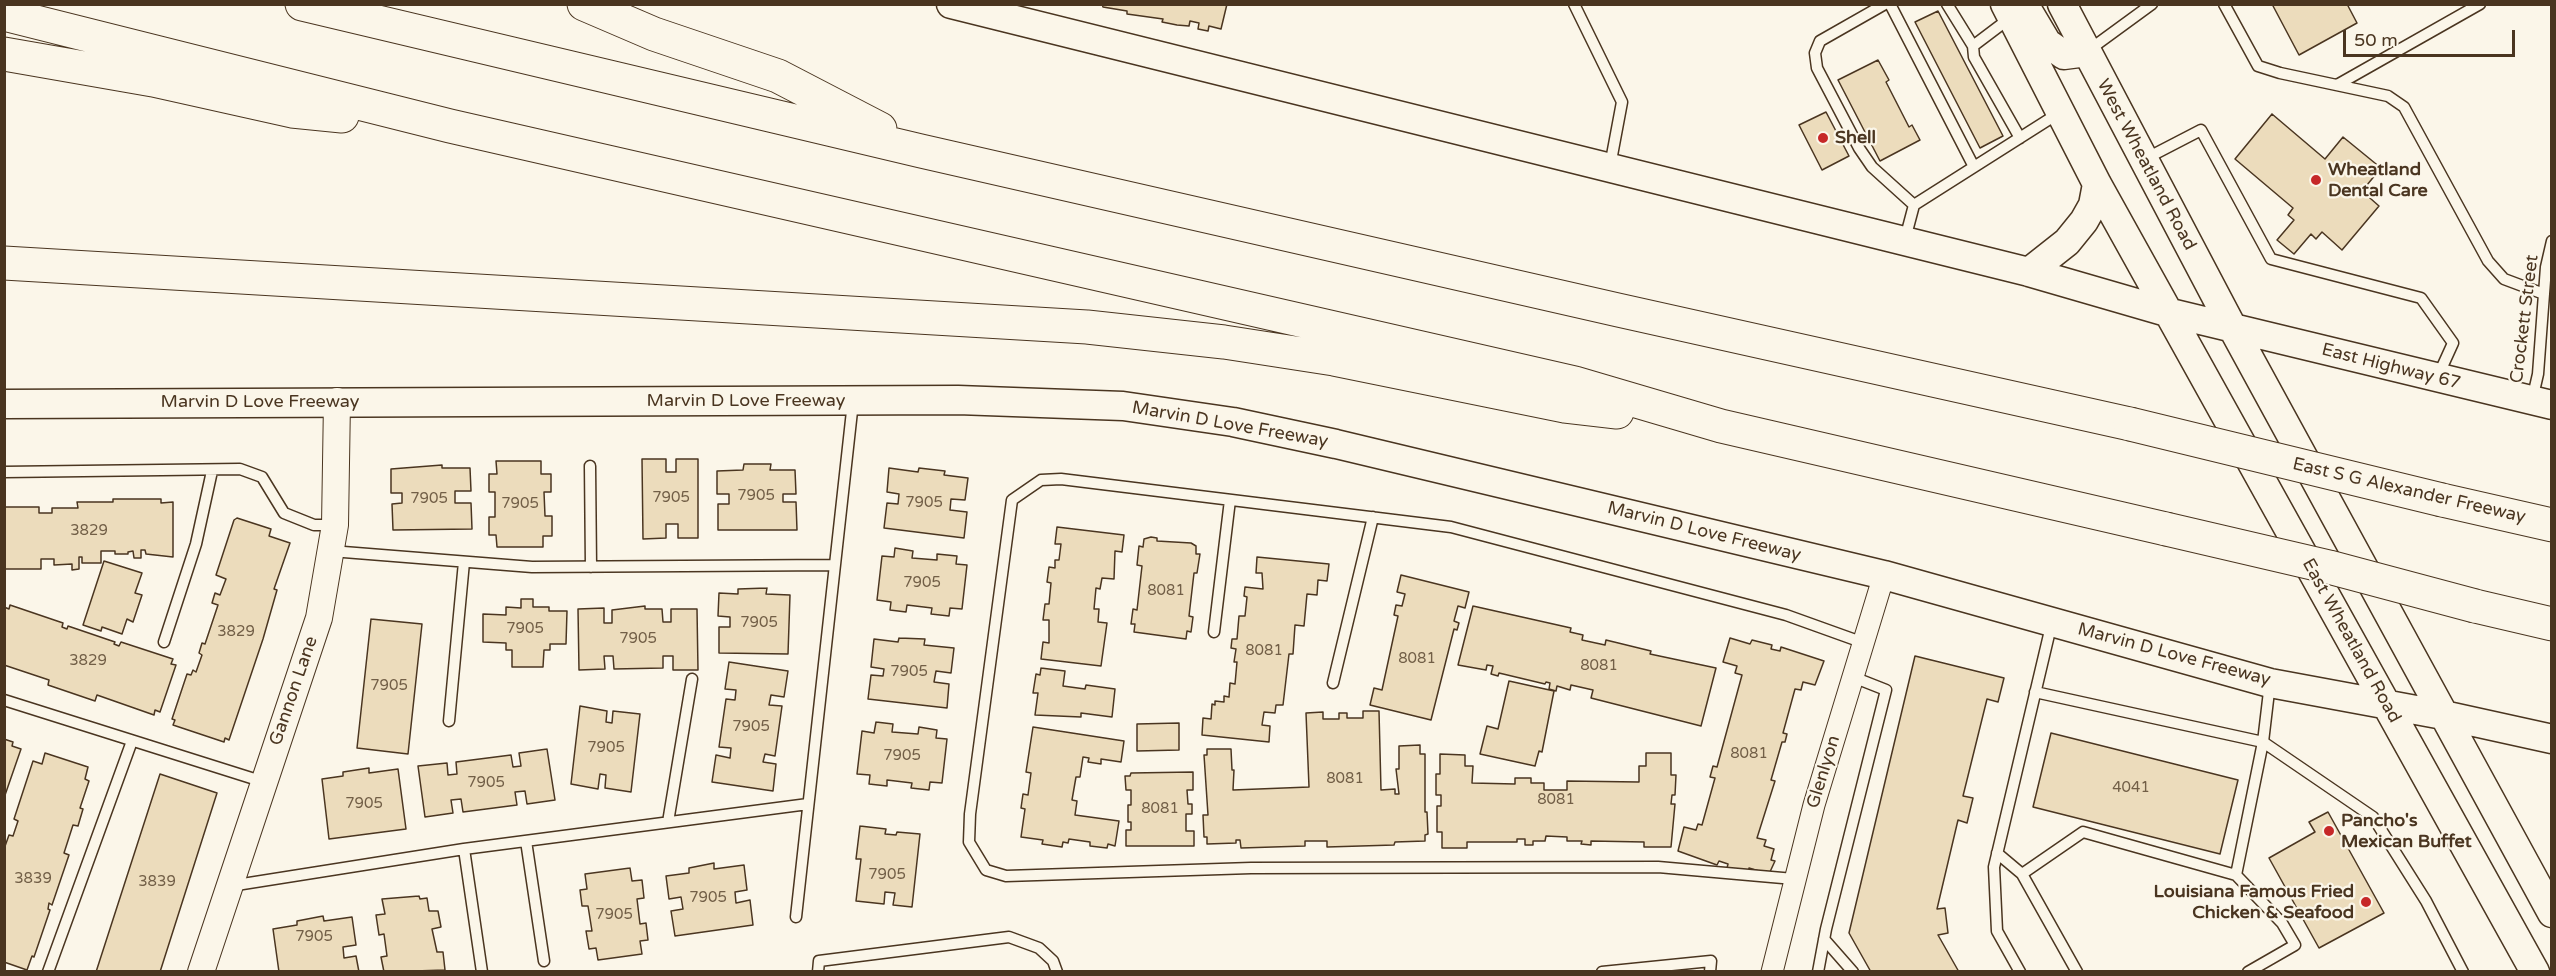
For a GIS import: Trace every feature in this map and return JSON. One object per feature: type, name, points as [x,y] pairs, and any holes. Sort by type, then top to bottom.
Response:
[{"type":"highway","points":[[302,4],[921,151]]},
{"type":"highway","points":[[584,4],[654,34],[778,76],[921,151]]},
{"type":"highway","points":[[4,14],[450,126],[1575,383],[1721,426],[2329,567],[2552,624]]},
{"type":"highway","points":[[4,54],[153,80],[292,111],[450,126]]},
{"type":"highway","name":"East S G Alexander Freeway","points":[[921,151],[2130,424],[2552,525]]},
{"type":"highway","points":[[4,263],[1087,327],[1224,342],[1334,358],[1565,406],[1721,426]]},
{"type":"main road","points":[[951,4],[988,9],[1609,169],[2029,272],[2167,312],[2231,326],[2552,913]]},
{"type":"main road","name":"West Wheatland Road","points":[[2062,4],[2231,326]]},
{"type":"main road","points":[[2014,9],[2047,43],[2064,55],[2087,52]]},
{"type":"main road","points":[[2014,9],[2097,184],[2167,312]]},
{"type":"main road","points":[[2029,272],[2067,242],[2084,221],[2093,205],[2097,184]]},
{"type":"main road","name":"East Wheatland Road","points":[[2167,312],[2534,971]]},
{"type":"main road","name":"East Highway 67","points":[[2231,326],[2437,379],[2542,403]]},
{"type":"main road","name":"Marvin D Love Freeway","points":[[4,404],[853,400],[1035,402],[1123,406],[1233,422],[1336,444],[1884,575],[2270,682],[2387,705]]},
{"type":"main road","points":[[2387,705],[2552,739]]},
{"type":"main road","points":[[2534,971],[2552,964]]},
{"type":"street","name":"Gannon Lane","points":[[201,972],[319,618],[334,525],[337,401]]},
{"type":"street","name":"Glenlyon","points":[[1772,972],[1814,805],[1884,575]]},
{"type":"lane","points":[[1574,4],[1622,102],[1609,169]]},
{"type":"lane","points":[[1914,206],[1872,167],[1859,148],[1817,68],[1815,53],[1820,41],[1888,4],[1974,167]]},
{"type":"lane","points":[[1947,4],[1973,46],[1974,57],[2020,138]]},
{"type":"lane","points":[[2087,52],[2152,4]]},
{"type":"lane","points":[[2224,4],[2258,66],[2280,73],[2388,96],[2404,107],[2488,261],[2504,279],[2544,294]]},
{"type":"lane","points":[[2337,86],[2480,4]]},
{"type":"lane","points":[[1973,46],[2014,9]]},
{"type":"lane","points":[[1904,242],[1914,206],[2061,111]]},
{"type":"lane","points":[[2143,160],[2201,130],[2271,259],[2421,298],[2453,343],[2437,379]]},
{"type":"lane","name":"Crockett Street","points":[[2542,403],[2538,374],[2546,267],[2552,241]]},
{"type":"lane","points":[[796,917],[853,400]]},
{"type":"lane","points":[[590,466],[591,567]]},
{"type":"lane","points":[[4,472],[240,469],[262,477],[284,513],[314,525],[334,525]]},
{"type":"lane","points":[[164,642],[196,544],[212,471]]},
{"type":"lane","points":[[1794,879],[1658,867],[1251,868],[1006,876],[986,870],[969,842],[970,814],[1012,500],[1041,480],[1061,479],[1452,527],[1785,615],[1863,643]]},
{"type":"lane","points":[[1214,632],[1230,500]]},
{"type":"lane","points":[[1333,683],[1373,517]]},
{"type":"lane","points":[[330,551],[532,567],[835,565]]},
{"type":"lane","points":[[449,721],[464,562]]},
{"type":"lane","points":[[2020,972],[1997,931],[1994,867],[2052,622]]},
{"type":"lane","points":[[1818,972],[1824,939],[1886,690],[1853,677]]},
{"type":"lane","points":[[668,822],[692,679]]},
{"type":"lane","points":[[2236,874],[2263,742],[2270,682]]},
{"type":"lane","points":[[2035,692],[2263,742],[2373,817],[2426,901],[2463,972]]},
{"type":"lane","points":[[4,700],[264,782]]},
{"type":"lane","points":[[48,972],[132,741]]},
{"type":"lane","points":[[230,885],[464,849],[808,804]]},
{"type":"lane","points":[[2022,874],[2083,832],[2236,874],[2282,923],[2295,945],[2248,972]]},
{"type":"lane","points":[[526,841],[544,961]]},
{"type":"lane","points":[[464,849],[482,972]]},
{"type":"lane","points":[[1997,853],[2022,874],[2077,972]]},
{"type":"lane","points":[[818,972],[819,961],[1009,937],[1039,948],[1053,961],[1057,972]]},
{"type":"lane","points":[[1824,939],[1853,972]]},
{"type":"lane","points":[[1602,972],[1711,961],[1710,972]]},
{"type":"building","points":[[1102,4],[1227,4],[1221,29],[1209,26],[1208,31],[1198,29],[1199,23],[1190,21],[1189,26],[1177,25],[1162,22],[1163,19],[1127,14],[1127,11],[1103,7]]},
{"type":"building","points":[[2272,4],[2347,4],[2357,23],[2299,55]]},
{"type":"building","points":[[1938,11],[2003,136],[1980,148],[1915,22]]},
{"type":"building","name":"Shell","points":[[1878,60],[1889,80],[1886,82],[1909,127],[1912,125],[1920,140],[1880,161],[1838,80]]},
{"type":"building","name":"Shell","points":[[1826,112],[1849,156],[1822,170],[1799,125]]},
{"type":"building","name":"Wheatland Dental Care","points":[[2272,114],[2325,159],[2343,137],[2381,168],[2362,191],[2379,206],[2342,250],[2322,232],[2316,239],[2311,234],[2294,254],[2277,240],[2294,220],[2288,215],[2293,208],[2235,159]]},
{"type":"building","points":[[642,459],[666,459],[666,472],[676,472],[676,459],[698,459],[698,538],[678,538],[678,524],[666,524],[666,538],[643,539]]},
{"type":"building","points":[[496,461],[541,461],[541,474],[551,474],[551,492],[544,492],[545,516],[552,516],[552,536],[543,536],[543,547],[497,547],[496,535],[489,535],[489,517],[495,517],[495,492],[489,492],[489,474],[497,474]]},
{"type":"building","points":[[744,464],[771,464],[770,470],[795,470],[796,494],[783,494],[783,502],[796,502],[797,530],[718,530],[718,504],[729,504],[729,494],[717,494],[717,471],[743,470]]},
{"type":"building","points":[[442,465],[442,468],[470,468],[471,491],[455,491],[455,503],[471,503],[472,529],[393,530],[392,504],[402,503],[402,493],[391,493],[391,469]]},
{"type":"building","points":[[889,468],[918,472],[919,468],[945,471],[944,475],[968,478],[965,500],[951,499],[950,510],[967,512],[964,538],[884,528],[887,503],[898,504],[899,494],[887,492]]},
{"type":"building","points":[[113,499],[161,499],[161,503],[173,502],[173,557],[146,554],[145,550],[141,550],[141,558],[134,558],[133,551],[128,554],[115,554],[115,551],[101,551],[101,563],[82,563],[82,557],[79,557],[79,569],[72,570],[72,564],[54,565],[54,559],[41,559],[41,569],[4,569],[4,507],[39,507],[39,513],[52,513],[52,508],[78,508],[77,502],[113,502]]},
{"type":"building","points":[[237,518],[271,529],[269,536],[290,543],[274,589],[277,590],[263,639],[229,740],[225,738],[224,742],[173,725],[175,720],[172,719],[187,674],[191,675],[193,670],[196,672],[202,655],[199,653],[202,643],[205,644],[218,605],[212,603],[215,593],[220,595],[226,579],[216,575],[234,520]]},
{"type":"building","points":[[1057,527],[1124,535],[1122,552],[1115,551],[1114,579],[1102,578],[1100,589],[1096,588],[1094,609],[1099,609],[1098,622],[1107,623],[1101,666],[1041,659],[1043,642],[1049,643],[1049,620],[1043,620],[1045,604],[1049,604],[1051,583],[1047,582],[1049,567],[1055,568],[1055,560],[1059,560],[1061,544],[1055,544]]},
{"type":"building","points":[[1157,538],[1157,541],[1191,543],[1196,546],[1196,554],[1200,554],[1197,573],[1194,573],[1189,616],[1193,617],[1191,632],[1187,631],[1186,639],[1134,632],[1135,624],[1131,624],[1133,609],[1137,610],[1142,566],[1137,565],[1139,546],[1143,547],[1144,539]]},
{"type":"building","points":[[895,548],[913,551],[912,558],[937,560],[937,554],[957,556],[956,564],[967,565],[962,609],[950,608],[949,616],[931,614],[932,608],[907,605],[906,612],[890,610],[891,602],[877,600],[882,556],[894,557]]},
{"type":"building","points":[[1257,557],[1329,564],[1327,581],[1318,580],[1317,595],[1307,594],[1304,626],[1295,625],[1293,654],[1289,654],[1283,705],[1276,705],[1275,713],[1264,712],[1262,725],[1270,726],[1269,742],[1202,735],[1203,718],[1211,719],[1212,704],[1215,705],[1215,701],[1224,702],[1224,696],[1229,697],[1230,683],[1235,684],[1236,649],[1231,648],[1232,639],[1237,639],[1239,616],[1245,616],[1247,597],[1244,596],[1245,587],[1263,589],[1262,573],[1256,573]]},
{"type":"building","points":[[104,561],[142,573],[135,593],[142,595],[133,622],[127,619],[122,634],[102,627],[101,631],[83,625]]},
{"type":"building","points":[[1401,575],[1469,592],[1465,608],[1458,606],[1454,621],[1459,623],[1457,630],[1454,629],[1431,720],[1370,705],[1374,688],[1382,690],[1398,616],[1394,615],[1396,605],[1402,606],[1405,594],[1397,592]]},
{"type":"building","points":[[767,588],[766,594],[790,595],[788,654],[719,653],[719,627],[730,627],[730,617],[718,616],[719,593],[738,594],[738,589]]},
{"type":"building","points":[[521,599],[533,599],[533,607],[549,607],[549,611],[567,611],[566,644],[550,644],[550,650],[544,650],[543,667],[512,667],[512,650],[506,650],[506,643],[483,642],[483,614],[506,615],[506,607],[521,608]]},
{"type":"building","points":[[10,605],[63,623],[62,627],[67,629],[68,626],[115,642],[114,644],[119,646],[121,642],[173,659],[171,664],[176,665],[160,712],[155,710],[154,715],[97,695],[95,701],[48,685],[49,680],[4,665],[4,607],[9,609]]},
{"type":"building","points":[[645,606],[645,609],[662,609],[663,622],[671,622],[671,609],[697,609],[698,670],[673,670],[673,656],[663,656],[663,668],[614,669],[613,656],[604,656],[605,669],[579,670],[578,609],[604,608],[604,623],[612,623],[612,610]]},
{"type":"building","points":[[1473,606],[1571,628],[1570,632],[1583,635],[1582,640],[1605,645],[1606,640],[1651,651],[1650,654],[1716,668],[1701,726],[1591,698],[1593,690],[1571,685],[1570,690],[1557,686],[1556,691],[1549,689],[1550,683],[1545,684],[1499,673],[1498,676],[1491,674],[1493,666],[1487,665],[1486,670],[1458,665]]},
{"type":"building","points":[[371,619],[422,624],[408,754],[357,748]]},
{"type":"building","points":[[899,638],[925,639],[924,645],[954,648],[951,673],[936,671],[934,682],[949,684],[947,708],[868,699],[871,675],[883,676],[884,669],[871,667],[874,639],[898,642]]},
{"type":"building","points":[[1730,638],[1750,644],[1752,640],[1772,645],[1771,649],[1780,651],[1781,647],[1824,661],[1815,685],[1803,682],[1801,690],[1795,689],[1783,733],[1787,734],[1785,742],[1782,742],[1771,780],[1775,781],[1757,838],[1766,840],[1764,846],[1774,849],[1771,860],[1775,861],[1769,874],[1749,868],[1748,874],[1727,868],[1728,864],[1719,861],[1717,865],[1678,851],[1684,827],[1696,830],[1698,824],[1702,825],[1715,778],[1710,777],[1713,766],[1717,767],[1742,675],[1735,673],[1737,666],[1723,662]]},
{"type":"building","points":[[1915,656],[2004,678],[1998,702],[1987,699],[1963,796],[1973,798],[1967,823],[1958,820],[1937,909],[1945,908],[1948,933],[1938,935],[1959,972],[1871,972],[1849,933]]},
{"type":"building","points":[[729,662],[788,671],[784,697],[771,695],[769,705],[782,706],[775,756],[765,754],[763,762],[776,764],[773,791],[712,782],[716,755],[730,758],[731,748],[719,747],[726,699],[735,700],[736,690],[725,689]]},
{"type":"building","points":[[1041,668],[1065,671],[1063,686],[1085,689],[1086,685],[1115,689],[1112,717],[1081,713],[1081,717],[1035,715],[1038,693],[1033,693],[1036,674],[1040,675]]},
{"type":"building","points":[[1509,681],[1554,691],[1542,752],[1539,751],[1535,766],[1480,754],[1487,726],[1498,729]]},
{"type":"building","points":[[580,706],[607,711],[606,722],[612,723],[613,711],[640,714],[631,792],[605,788],[606,775],[600,774],[598,789],[571,784]]},
{"type":"building","points":[[1363,711],[1379,711],[1381,790],[1395,789],[1395,794],[1399,794],[1396,769],[1399,769],[1399,746],[1420,745],[1420,754],[1425,754],[1425,812],[1427,812],[1428,834],[1425,835],[1425,841],[1395,842],[1394,845],[1327,847],[1327,841],[1305,841],[1305,846],[1241,848],[1240,840],[1236,840],[1236,843],[1207,844],[1207,837],[1204,837],[1203,815],[1208,815],[1204,755],[1207,755],[1207,749],[1231,749],[1232,770],[1234,770],[1233,790],[1309,787],[1306,713],[1323,712],[1323,719],[1339,719],[1339,713],[1347,713],[1347,718],[1363,718]]},
{"type":"building","points":[[876,722],[893,724],[892,732],[918,734],[919,727],[937,730],[936,738],[947,739],[942,783],[930,782],[929,790],[911,788],[912,783],[887,780],[887,786],[869,784],[870,775],[857,774],[862,731],[874,733]]},
{"type":"building","points":[[1179,723],[1179,750],[1137,751],[1137,724]]},
{"type":"building","points":[[1033,727],[1124,741],[1121,762],[1101,759],[1101,764],[1088,762],[1089,758],[1083,757],[1080,777],[1076,777],[1072,800],[1077,801],[1075,815],[1119,821],[1115,846],[1108,844],[1107,848],[1090,846],[1090,842],[1069,839],[1068,843],[1063,842],[1062,847],[1042,844],[1043,840],[1021,837],[1025,809],[1021,808],[1023,794],[1028,795],[1031,773],[1026,772]]},
{"type":"building","points":[[2051,733],[2238,780],[2220,854],[2033,807]]},
{"type":"building","points":[[4,739],[13,742],[12,746],[21,749],[4,798]]},
{"type":"building","points":[[547,749],[555,800],[527,804],[525,791],[515,792],[517,805],[463,812],[461,799],[451,800],[453,813],[425,817],[418,766],[447,763],[448,775],[457,774],[456,762],[511,755],[513,767],[521,766],[519,753]]},
{"type":"building","points":[[45,753],[88,767],[85,779],[89,781],[80,808],[83,809],[78,826],[73,825],[64,853],[69,855],[52,905],[49,903],[48,909],[50,910],[34,957],[32,956],[27,970],[4,962],[4,849],[9,835],[13,836],[18,821],[14,819],[33,761],[42,764]]},
{"type":"building","points":[[1646,753],[1671,753],[1671,775],[1676,775],[1675,795],[1672,795],[1671,804],[1675,804],[1671,847],[1644,847],[1644,842],[1591,841],[1591,845],[1581,844],[1582,841],[1567,841],[1567,837],[1546,836],[1545,841],[1533,841],[1533,845],[1525,845],[1525,839],[1517,839],[1517,842],[1467,842],[1467,848],[1442,848],[1442,832],[1437,832],[1437,806],[1441,806],[1441,795],[1436,795],[1436,774],[1440,774],[1440,754],[1465,755],[1465,766],[1473,766],[1472,783],[1515,784],[1515,778],[1531,778],[1531,783],[1544,783],[1544,790],[1567,790],[1567,781],[1639,782],[1639,766],[1646,766]]},
{"type":"building","points":[[369,768],[369,773],[398,769],[406,829],[329,839],[322,779],[343,776],[343,772]]},
{"type":"building","points":[[1193,772],[1193,790],[1187,790],[1188,804],[1192,804],[1192,814],[1186,814],[1186,831],[1194,831],[1194,846],[1126,846],[1126,830],[1131,830],[1131,822],[1128,822],[1128,805],[1131,805],[1131,790],[1126,790],[1125,776],[1130,776],[1131,773]]},
{"type":"building","points":[[160,774],[217,793],[160,972],[96,972]]},
{"type":"building","points":[[2328,812],[2384,913],[2319,948],[2269,858],[2315,832],[2309,822]]},
{"type":"building","points":[[860,826],[886,829],[885,834],[896,835],[897,832],[920,834],[912,907],[893,905],[895,893],[885,892],[884,904],[856,901],[861,859],[856,859]]},
{"type":"building","points":[[714,863],[714,869],[744,865],[747,890],[735,892],[736,903],[750,900],[753,925],[675,936],[671,911],[683,909],[681,897],[669,899],[666,876],[689,873],[689,868]]},
{"type":"building","points":[[630,868],[632,881],[642,880],[644,898],[637,899],[640,924],[646,923],[648,940],[640,941],[642,954],[598,960],[596,948],[589,949],[586,931],[592,931],[588,906],[582,906],[580,890],[587,889],[585,874]]},
{"type":"building","points":[[419,896],[420,899],[427,898],[429,911],[438,911],[441,927],[432,929],[437,952],[443,952],[445,970],[384,972],[381,957],[387,956],[384,934],[379,935],[376,915],[385,914],[382,899]]},
{"type":"building","points":[[323,916],[324,921],[352,917],[356,945],[343,947],[344,958],[356,956],[359,972],[279,972],[273,929],[297,925],[297,921]]},
{"type":"place","name":"Shell","points":[[1823,138]]},
{"type":"place","name":"Wheatland Dental Care","points":[[2316,180]]},
{"type":"place","name":"Pancho's Mexican Buffet","points":[[2329,831]]},
{"type":"place","name":"Louisiana Famous Fried Chicken & Seafood","points":[[2366,902]]}]
